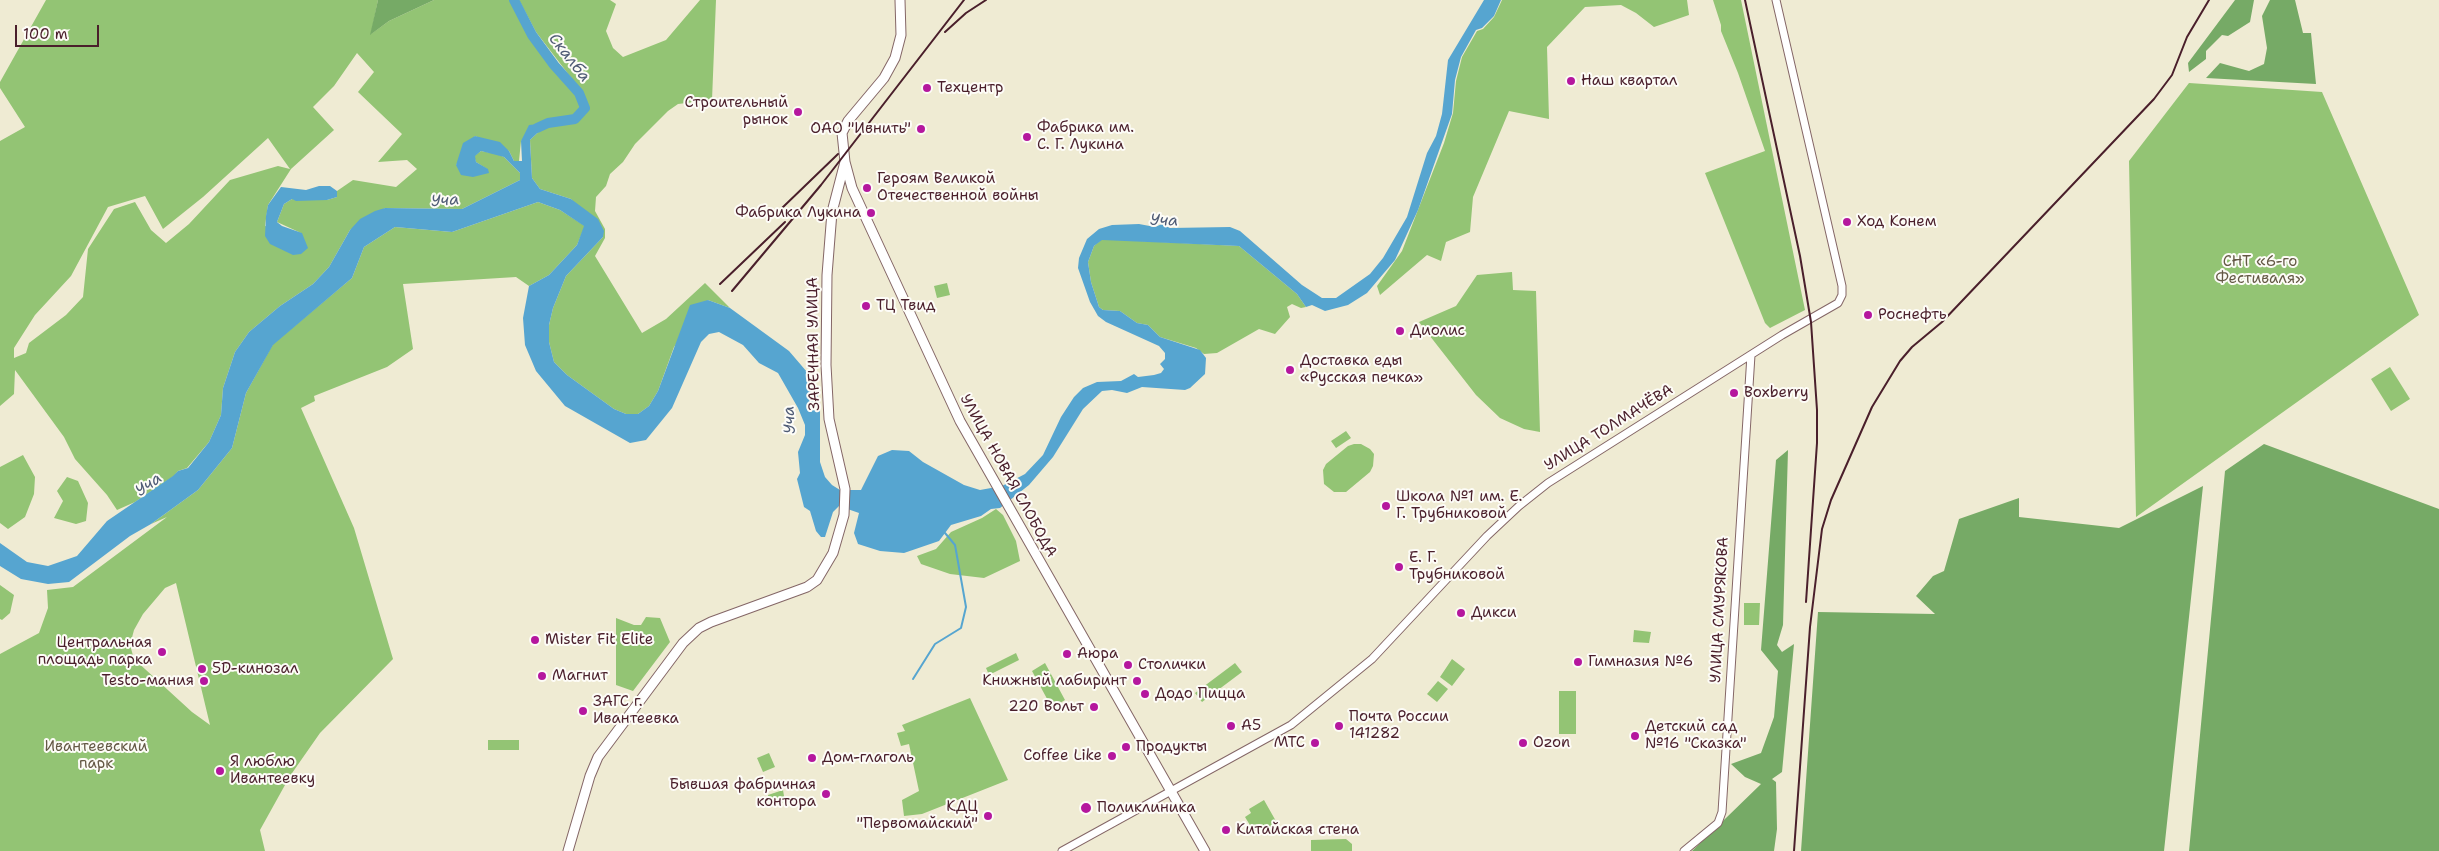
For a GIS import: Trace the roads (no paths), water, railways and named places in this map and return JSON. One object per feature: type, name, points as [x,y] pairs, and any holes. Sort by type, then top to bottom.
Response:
[{"type":"main road","points":[[845,162],[842,140],[844,127],[880,83],[897,53],[901,35],[900,0]]},
{"type":"main road","name":"УЛИЦА НОВАЯ СЛОБОДА","points":[[845,162],[857,201],[960,421],[1205,851]]},
{"type":"main road","name":"ЗАРЕЧНАЯ УЛИЦА","points":[[568,851],[590,776],[598,758],[683,643],[699,628],[807,587],[816,580],[834,553],[844,515],[845,489],[830,429],[826,365],[830,221],[845,162]]},
{"type":"street","name":"УЛИЦА ТОЛМАЧЁВА","points":[[1062,851],[1278,733],[1322,702],[1387,645],[1488,536],[1519,506],[1548,483],[1751,355],[1838,303],[1842,295],[1776,0]]},
{"type":"street","name":"УЛИЦА СМУРЯКОВА","points":[[1684,851],[1718,823],[1722,812],[1751,355]]},
{"type":"water","points":[[1484,0],[1501,0],[1494,16],[1482,28],[1476,30],[1461,57],[1455,80],[1452,114],[1418,210],[1395,260],[1367,293],[1348,305],[1325,311],[1312,305],[1306,307],[1297,294],[1239,246],[1102,240],[1094,246],[1088,262],[1091,282],[1099,307],[1103,310],[1120,311],[1137,323],[1148,325],[1160,337],[1200,350],[1206,358],[1205,374],[1190,388],[1185,390],[1142,387],[1127,393],[1112,390],[1102,391],[1083,409],[1053,457],[1029,485],[1000,508],[991,509],[981,516],[951,525],[939,541],[904,553],[880,551],[858,544],[854,533],[859,513],[839,506],[833,512],[825,537],[821,537],[816,531],[810,511],[804,507],[797,479],[800,473],[798,452],[805,435],[805,425],[798,408],[778,373],[759,363],[743,345],[719,332],[709,334],[701,342],[672,408],[646,440],[630,443],[565,406],[536,371],[525,345],[523,318],[529,286],[549,275],[577,245],[584,226],[560,210],[538,202],[452,232],[395,227],[364,247],[352,278],[273,345],[246,393],[232,448],[198,490],[151,524],[130,536],[69,582],[48,584],[21,579],[0,566],[0,543],[27,562],[48,566],[77,556],[107,521],[178,471],[188,468],[209,442],[221,415],[223,388],[235,352],[249,332],[280,306],[313,284],[329,267],[350,230],[360,219],[385,208],[462,209],[520,180],[520,173],[504,157],[481,151],[475,156],[476,162],[488,169],[489,173],[473,177],[461,175],[456,165],[463,143],[475,136],[500,142],[509,151],[514,161],[522,161],[521,141],[529,125],[548,123],[530,140],[532,178],[540,189],[571,199],[598,219],[604,231],[603,237],[566,276],[553,308],[549,325],[549,342],[554,362],[567,375],[614,409],[626,414],[638,414],[649,406],[658,391],[690,305],[708,300],[730,308],[789,351],[813,379],[820,405],[820,462],[825,477],[832,485],[840,490],[861,490],[878,456],[892,450],[909,451],[923,462],[964,485],[980,490],[1002,486],[1025,474],[1043,455],[1061,417],[1074,397],[1083,388],[1097,382],[1121,381],[1134,374],[1138,377],[1154,375],[1161,373],[1164,369],[1160,364],[1165,359],[1165,353],[1159,346],[1106,322],[1098,316],[1090,302],[1078,268],[1079,258],[1087,239],[1099,229],[1112,225],[1139,224],[1155,227],[1162,224],[1170,228],[1230,227],[1240,231],[1302,285],[1322,298],[1336,298],[1370,274],[1383,258],[1407,217],[1427,153],[1436,136],[1442,114],[1448,60]]},
{"type":"water","points":[[319,186],[330,186],[337,191],[337,197],[327,200],[296,201],[292,199],[284,204],[277,222],[282,226],[302,233],[308,248],[301,254],[293,255],[270,244],[265,236],[268,205],[281,187],[306,190]]},
{"type":"waterway","name":"Скалба","points":[[514,0],[532,35],[554,65],[579,93],[585,108],[575,119],[548,123],[537,128]]},
{"type":"waterway","points":[[913,679],[935,644],[961,628],[966,607],[955,545],[945,533]]},
{"type":"railway","points":[[732,291],[821,185],[964,0]]},
{"type":"railway","points":[[945,32],[966,13],[986,0]]},
{"type":"railway","points":[[1745,0],[1800,256],[1811,322],[1817,410],[1817,443],[1806,602]]},
{"type":"railway","points":[[1794,851],[1810,627],[1822,529],[1831,500],[1872,407],[1900,361],[1912,347],[1942,322],[2154,99],[2172,75],[2187,37],[2209,0]]},
{"type":"railway","points":[[781,209],[838,154]]},
{"type":"railway","points":[[720,284],[785,222]]},
{"type":"place","name":"Наш квартал","points":[[1571,81]]},
{"type":"place","name":"Техцентр","points":[[927,88]]},
{"type":"place","name":"Строительный рынок","points":[[798,112]]},
{"type":"place","name":"ОАО \"Ивнить\"","points":[[921,129]]},
{"type":"place","name":"Фабрика им. С. Г. Лукина","points":[[1027,137]]},
{"type":"place","name":"Героям Великой Отечественной войны","points":[[867,188]]},
{"type":"place","name":"Фабрика Лукина","points":[[871,213]]},
{"type":"place","name":"Ход Конем","points":[[1847,222]]},
{"type":"place","name":"ТЦ Твид","points":[[866,306]]},
{"type":"place","name":"Роснефть","points":[[1868,315]]},
{"type":"place","name":"Диолис","points":[[1400,331]]},
{"type":"place","name":"Доставка еды «Русская печка»","points":[[1290,370]]},
{"type":"place","name":"Boxberry","points":[[1734,393]]},
{"type":"place","name":"Школа №1 им. Е. Г. Трубниковой","points":[[1386,506]]},
{"type":"place","name":"Е. Г. Трубниковой","points":[[1399,567]]},
{"type":"place","name":"Дикси","points":[[1461,613]]},
{"type":"place","name":"Mister Fit Elite","points":[[535,640]]},
{"type":"place","name":"Центральная площадь парка","points":[[162,652]]},
{"type":"place","name":"Аюра","points":[[1067,654]]},
{"type":"place","name":"Гимназия №6","points":[[1578,662]]},
{"type":"place","name":"Столички","points":[[1128,665]]},
{"type":"place","name":"5D-кинозал","points":[[202,669]]},
{"type":"place","name":"Магнит","points":[[542,676]]},
{"type":"place","name":"Testo-мания","points":[[204,681]]},
{"type":"place","name":"Книжный лабиринт","points":[[1137,681]]},
{"type":"place","name":"Додо Пицца","points":[[1145,694]]},
{"type":"place","name":"220 Вольт","points":[[1094,707]]},
{"type":"place","name":"ЗАГС г. Ивантеевка","points":[[583,711]]},
{"type":"place","name":"А5","points":[[1231,726]]},
{"type":"place","name":"Почта России 141282","points":[[1339,726]]},
{"type":"place","name":"Детский сад №16 \"Сказка\"","points":[[1635,736]]},
{"type":"place","name":"МТС","points":[[1315,743]]},
{"type":"place","name":"Ozon","points":[[1523,743]]},
{"type":"place","name":"Продукты","points":[[1126,747]]},
{"type":"place","name":"Coffee Like","points":[[1112,756]]},
{"type":"place","name":"Дом-глаголь","points":[[812,758]]},
{"type":"place","name":"Я люблю Ивантеевку","points":[[220,771]]},
{"type":"place","name":"Бывшая фабричная контора","points":[[826,794]]},
{"type":"place","name":"Поликлиника","points":[[1086,808]]},
{"type":"place","name":"КДЦ \"Первомайский\"","points":[[988,816]]},
{"type":"place","name":"Китайская стена","points":[[1226,830]]},
{"type":"water label","name":"Уча","points":[[445,201]]},
{"type":"water label","name":"Уча","points":[[1164,221]]},
{"type":"water label","name":"Уча","points":[[790,420]]},
{"type":"water label","name":"Уча","points":[[149,485]]},
{"type":"park label","name":"СНТ «6-го Фестиваля»","points":[[2260,270]]},
{"type":"park label","name":"Ивантеевский парк","points":[[96,756]]}]
